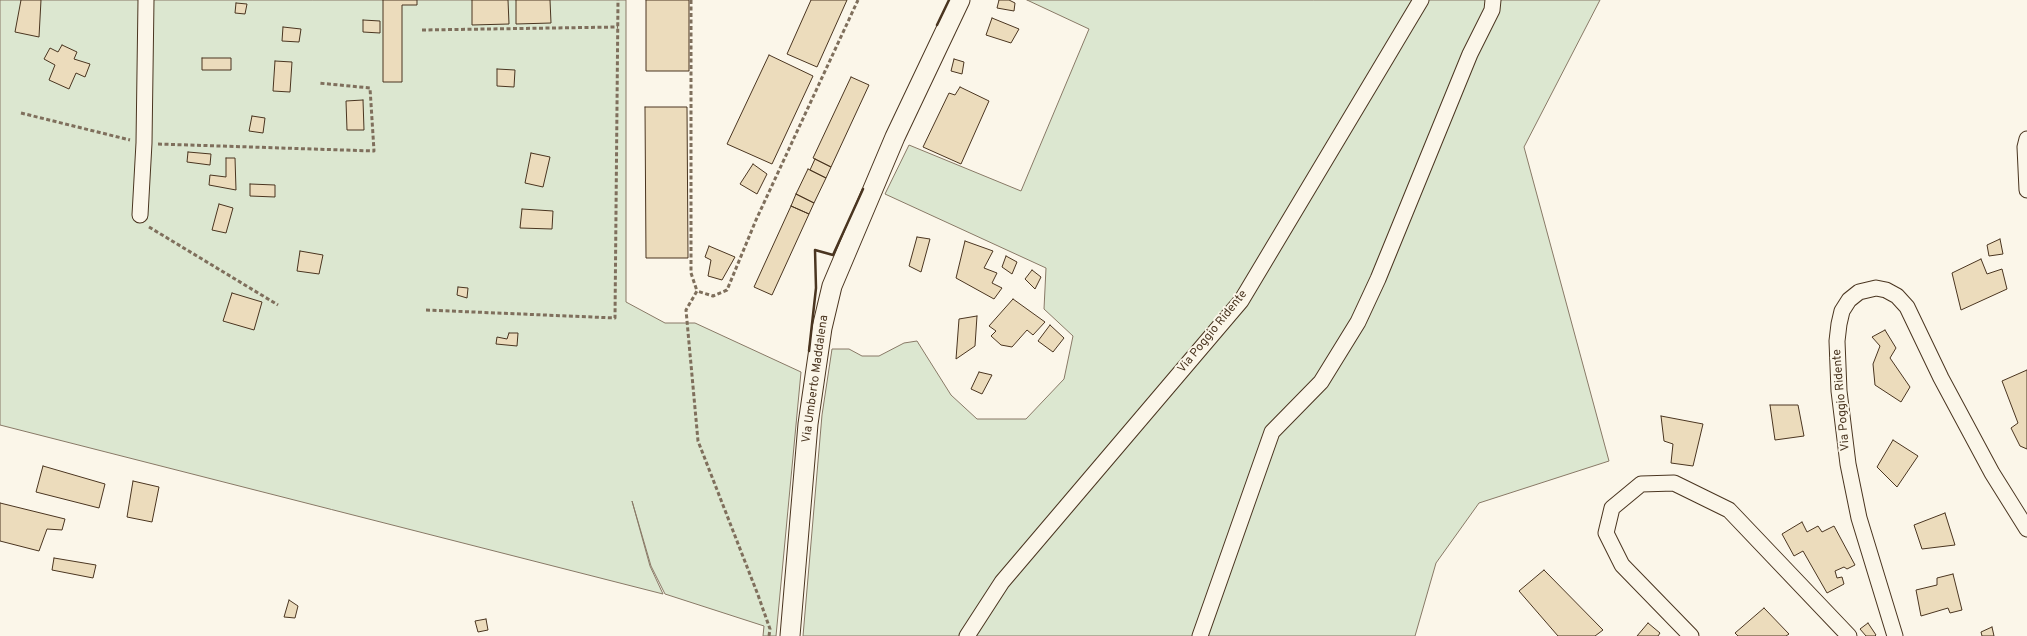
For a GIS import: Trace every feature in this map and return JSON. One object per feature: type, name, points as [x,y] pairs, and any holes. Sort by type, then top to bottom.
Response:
[{"type":"street","points":[[140,215],[144,143],[146,0]]},
{"type":"street","name":"Via Umberto Maddalena","points":[[790,636],[808,424],[822,328],[832,286],[895,137],[960,0]]},
{"type":"street","name":"Via Poggio Ridente","points":[[968,636],[1002,582],[1241,301],[1421,0]]},
{"type":"street","points":[[1200,636],[1272,432],[1321,382],[1358,322],[1378,279],[1470,54],[1492,10],[1493,0]]},
{"type":"street","points":[[2027,140],[2025,147],[2027,190]]},
{"type":"street","name":"Via Poggio Ridente","points":[[1895,636],[1860,518],[1848,464],[1839,391],[1838,324],[1842,311],[1849,300],[1859,292],[1876,288],[1886,290],[1897,296],[1907,307],[1941,378],[1992,473],[2027,529]]},
{"type":"street","points":[[1691,636],[1622,565],[1606,533],[1612,508],[1641,484],[1674,484],[1728,510],[1849,636]]},
{"type":"path","points":[[426,310],[615,318],[618,0]]},
{"type":"path","points":[[691,0],[691,273],[697,291],[686,310],[698,441],[758,595],[770,628],[769,636]]},
{"type":"path","points":[[697,291],[712,296],[727,290],[756,220],[858,0]]},
{"type":"path","points":[[422,30],[618,27]]},
{"type":"path","points":[[21,113],[144,143],[374,151],[370,88],[318,83]]},
{"type":"path","points":[[140,215],[148,226],[278,305]]},
{"type":"green space","points":[[0,0],[626,0],[626,302],[665,323],[695,323],[801,372],[776,636],[763,636],[764,626],[665,594],[651,566],[632,501],[650,566],[663,594],[0,425]]},
{"type":"green space","points":[[1027,0],[1600,0],[1524,147],[1609,461],[1479,503],[1436,563],[1415,636],[803,636],[822,415],[832,349],[849,349],[862,356],[879,356],[904,343],[917,341],[951,395],[977,419],[1026,419],[1064,379],[1073,336],[1044,309],[1046,268],[885,194],[909,145],[1021,191],[1089,29]]},
{"type":"building","points":[[21,0],[41,0],[39,37],[15,32]]},
{"type":"building","points":[[383,0],[417,0],[417,5],[402,5],[402,82],[383,82]]},
{"type":"building","points":[[472,0],[508,0],[509,24],[472,25]]},
{"type":"building","points":[[516,0],[550,0],[551,23],[516,24]]},
{"type":"building","points":[[646,0],[689,0],[689,71],[646,71]]},
{"type":"building","points":[[811,0],[847,0],[817,67],[787,54]]},
{"type":"building","points":[[999,0],[1009,0],[1015,3],[1014,11],[997,8]]},
{"type":"building","points":[[236,3],[247,4],[245,14],[235,13]]},
{"type":"building","points":[[992,18],[1019,29],[1011,43],[986,35]]},
{"type":"building","points":[[363,20],[380,21],[380,33],[363,32]]},
{"type":"building","points":[[283,27],[301,29],[299,42],[282,41]]},
{"type":"building","points":[[62,45],[77,52],[74,59],[90,64],[85,77],[76,73],[69,89],[49,80],[55,65],[44,59],[50,48],[58,52]]},
{"type":"building","points":[[769,55],[813,76],[772,164],[727,144]]},
{"type":"building","points":[[202,58],[231,58],[231,70],[202,70]]},
{"type":"building","points":[[954,59],[964,62],[962,74],[951,71]]},
{"type":"building","points":[[275,61],[292,62],[290,92],[273,91]]},
{"type":"building","points":[[497,69],[515,70],[514,87],[497,86]]},
{"type":"building","points":[[851,77],[869,85],[831,167],[813,158]]},
{"type":"building","points":[[960,87],[989,101],[961,164],[923,147],[949,93],[955,95]]},
{"type":"building","points":[[363,100],[364,130],[347,130],[346,101]]},
{"type":"building","points":[[645,107],[687,107],[688,258],[646,258]]},
{"type":"building","points":[[252,116],[265,118],[263,133],[249,131]]},
{"type":"building","points":[[188,152],[211,154],[210,165],[187,162]]},
{"type":"building","points":[[531,153],[550,157],[543,187],[525,183]]},
{"type":"building","points":[[226,158],[235,158],[236,190],[209,185],[210,175],[226,177]]},
{"type":"building","points":[[815,159],[831,167],[826,178],[810,170]]},
{"type":"building","points":[[753,164],[767,174],[757,194],[740,184]]},
{"type":"building","points":[[808,169],[826,178],[814,203],[796,194]]},
{"type":"building","points":[[250,184],[275,185],[275,197],[250,196]]},
{"type":"building","points":[[796,194],[814,203],[809,214],[791,206]]},
{"type":"building","points":[[219,204],[233,208],[226,233],[212,230]]},
{"type":"building","points":[[791,206],[809,214],[772,295],[754,287]]},
{"type":"building","points":[[522,209],[553,211],[552,229],[520,228]]},
{"type":"building","points":[[917,237],[930,239],[921,272],[909,266]]},
{"type":"building","points":[[2000,239],[2003,254],[1989,256],[1987,245]]},
{"type":"building","points":[[965,241],[993,251],[984,268],[997,273],[992,283],[1002,288],[994,299],[956,278]]},
{"type":"building","points":[[709,246],[735,257],[722,280],[708,276],[711,260],[705,257]]},
{"type":"building","points":[[300,251],[323,255],[319,274],[297,271]]},
{"type":"building","points":[[1006,256],[1017,262],[1012,274],[1002,267]]},
{"type":"building","points":[[1981,259],[1987,274],[2002,269],[2007,289],[1961,310],[1952,273]]},
{"type":"building","points":[[1032,270],[1041,277],[1035,289],[1025,279]]},
{"type":"building","points":[[458,287],[468,288],[467,298],[457,295]]},
{"type":"building","points":[[232,293],[262,302],[254,330],[223,321]]},
{"type":"building","points":[[1013,299],[1045,322],[1033,335],[1027,330],[1012,347],[1001,345],[991,336],[996,331],[989,326]]},
{"type":"building","points":[[977,316],[975,346],[956,359],[959,319]]},
{"type":"building","points":[[1050,325],[1064,338],[1053,352],[1038,341]]},
{"type":"building","points":[[1885,330],[1896,348],[1890,358],[1910,387],[1901,402],[1875,385],[1873,364],[1880,346],[1872,337]]},
{"type":"building","points":[[509,333],[518,333],[517,346],[496,344],[497,337],[507,339]]},
{"type":"building","points":[[2027,370],[2027,449],[2020,446],[2011,428],[2018,423],[2002,381]]},
{"type":"building","points":[[979,372],[992,375],[982,394],[971,389]]},
{"type":"building","points":[[1770,405],[1798,405],[1804,436],[1775,440]]},
{"type":"building","points":[[1661,416],[1703,424],[1693,466],[1671,463],[1673,444],[1664,441]]},
{"type":"building","points":[[1893,440],[1918,456],[1897,487],[1877,467]]},
{"type":"building","points":[[43,466],[105,484],[99,508],[36,492]]},
{"type":"building","points":[[133,481],[159,487],[152,522],[127,517]]},
{"type":"building","points":[[0,503],[65,519],[62,530],[47,529],[39,551],[0,541]]},
{"type":"building","points":[[1945,513],[1955,545],[1922,549],[1914,525]]},
{"type":"building","points":[[1802,522],[1807,532],[1818,526],[1822,532],[1834,526],[1855,565],[1847,569],[1844,567],[1835,571],[1837,578],[1842,577],[1844,584],[1827,593],[1803,551],[1794,556],[1782,534]]},
{"type":"building","points":[[54,558],[96,565],[93,578],[52,570]]},
{"type":"building","points":[[1544,570],[1603,630],[1595,636],[1558,636],[1519,591]]},
{"type":"building","points":[[1953,574],[1962,610],[1950,613],[1948,608],[1921,616],[1916,590],[1937,585],[1937,578]]},
{"type":"building","points":[[289,600],[298,606],[295,618],[284,617]]},
{"type":"building","points":[[1764,608],[1789,634],[1786,636],[1738,636],[1735,633]]},
{"type":"building","points":[[486,619],[488,630],[478,632],[475,621]]},
{"type":"building","points":[[1648,623],[1660,633],[1658,636],[1637,636]]},
{"type":"building","points":[[1868,623],[1875,636],[1866,636],[1860,629]]},
{"type":"building","points":[[1992,627],[1994,636],[1982,636],[1981,632]]},
{"type":"wall","points":[[937,25],[949,0]]},
{"type":"wall","points":[[809,351],[816,288],[815,250],[833,255],[863,189]]}]
